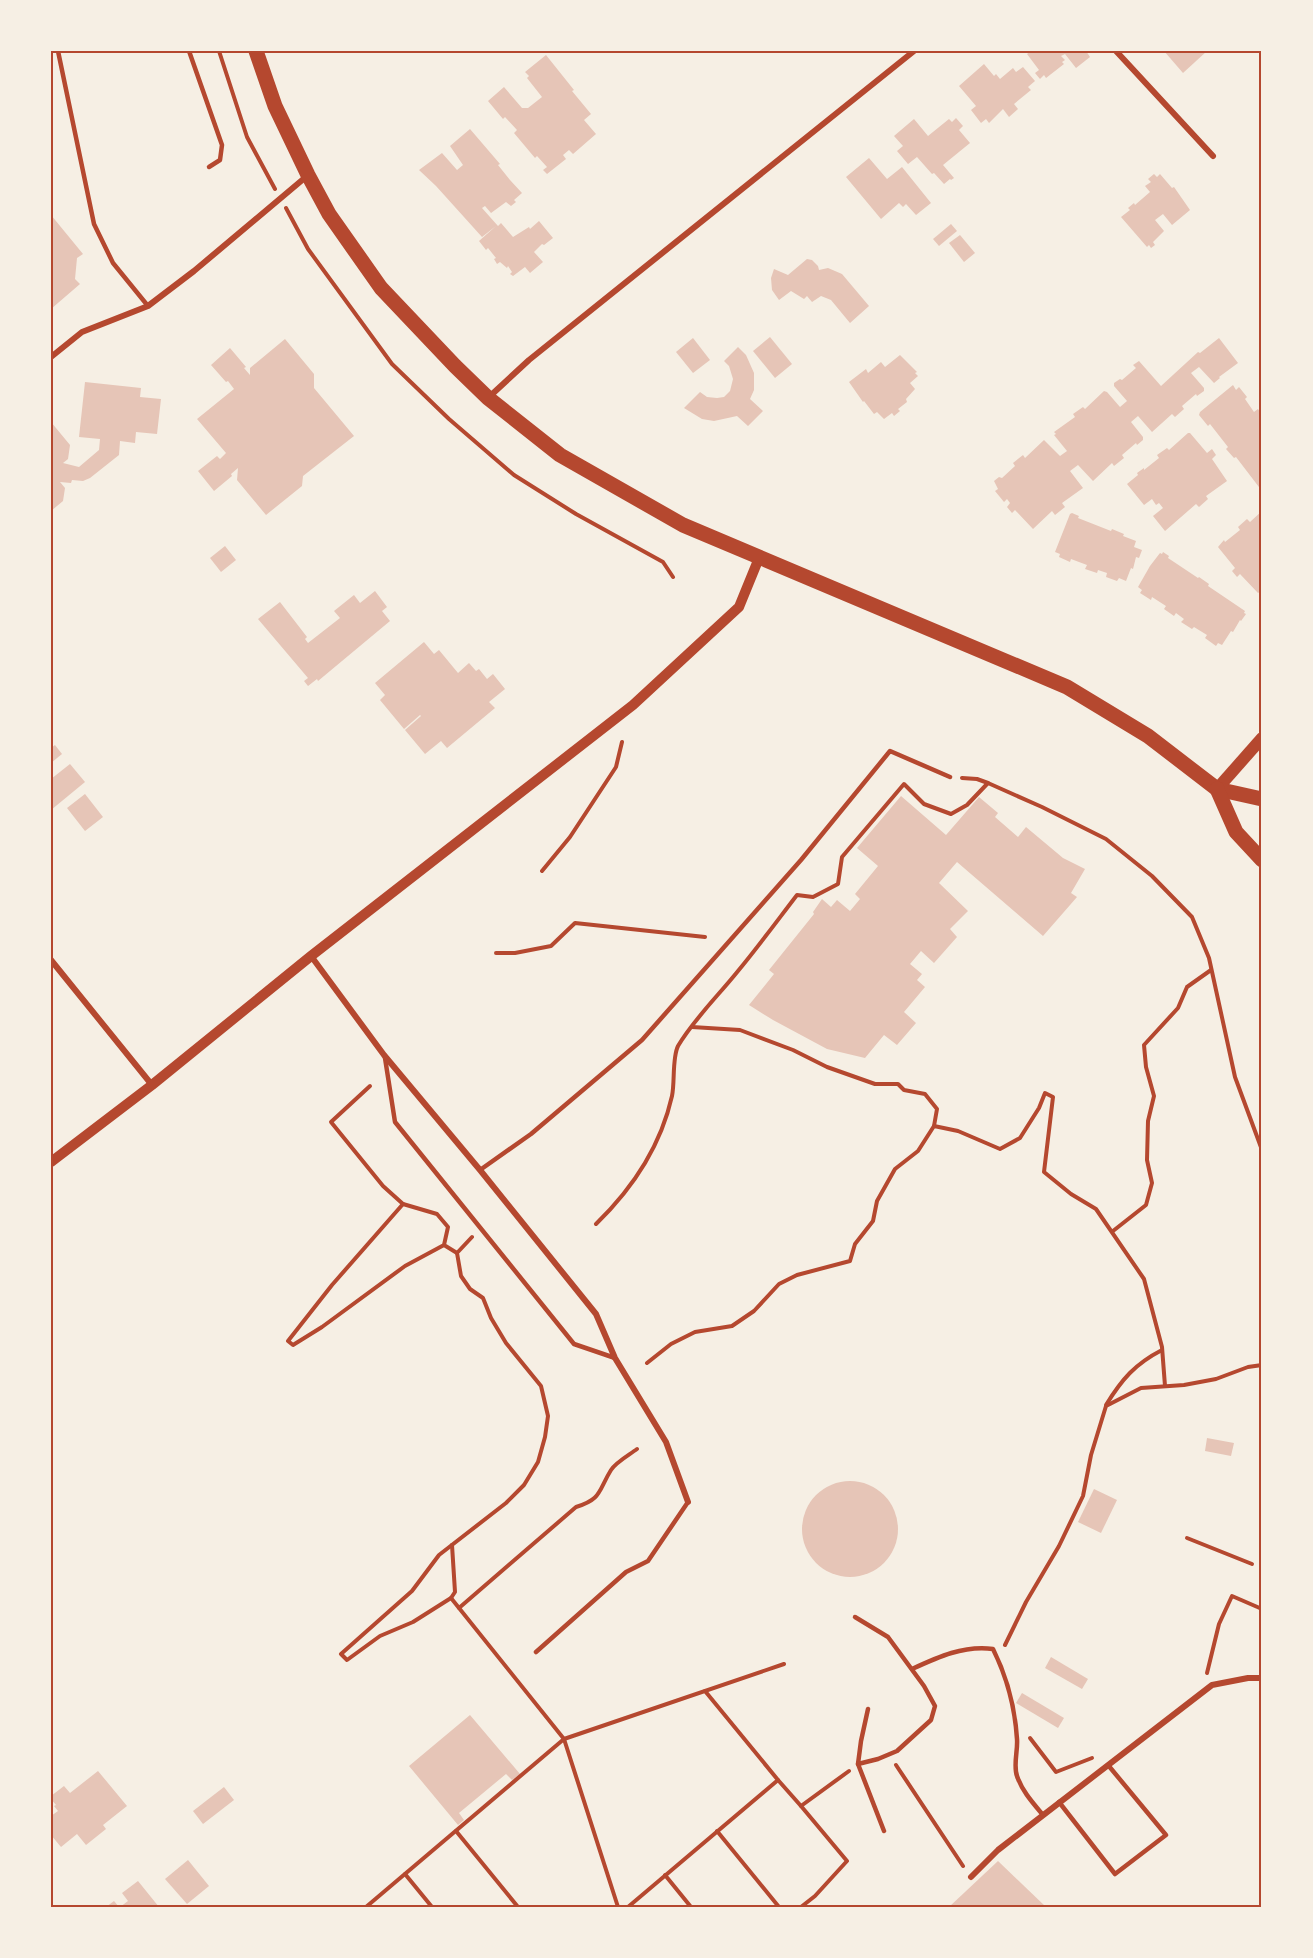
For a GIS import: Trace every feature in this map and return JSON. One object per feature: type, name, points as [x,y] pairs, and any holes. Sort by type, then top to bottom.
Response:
[{"type":"main road","points":[[256,51],[275,106],[328,214],[381,288],[488,398],[560,455],[683,525],[1066,687],[1148,736],[1216,789],[1262,799]]},
{"type":"main road","points":[[1216,789],[1262,738]]},
{"type":"main road","points":[[1216,789],[1236,832],[1262,860]]},
{"type":"street","points":[[488,398],[529,360],[914,51]]},
{"type":"street","points":[[1116,51],[1213,156]]},
{"type":"street","points":[[51,357],[82,332],[148,306],[194,271],[308,175]]},
{"type":"street","points":[[51,1162],[152,1085],[311,956],[633,705],[739,607],[759,558]]},
{"type":"street","points":[[311,956],[384,1055],[596,1314],[615,1358],[666,1442],[688,1502]]},
{"type":"street","points":[[51,960],[152,1085]]},
{"type":"street","points":[[971,1877],[998,1850],[1212,1685],[1248,1678],[1262,1678]]},
{"type":"lane","points":[[58,51],[94,224],[113,263],[148,306]]},
{"type":"lane","points":[[189,51],[222,145],[220,160],[209,167]]},
{"type":"lane","points":[[480,1170],[531,1134],[642,1040],[801,860],[890,751],[950,777]]},
{"type":"lane","points":[[384,1055],[395,1122],[574,1344],[615,1358]]},
{"type":"lane","points":[[536,1652],[626,1572],[648,1561],[688,1502]]},
{"type":"lane","points":[[855,1617],[888,1637],[924,1686],[935,1706],[931,1720],[897,1751],[858,1764]]},
{"type":"lane","points":[[912,1669],[943,1655],[977,1647],[993,1649],[1001,1666],[1014,1711],[1017,1742],[1016,1774],[1024,1792],[1043,1815]]},
{"type":"lane","points":[[868,1709],[858,1764],[884,1831]]},
{"type":"lane","points":[[1059,1802],[1115,1874],[1166,1835],[1108,1765]]},
{"type":"path","points":[[542,871],[570,837],[616,767],[622,741]]},
{"type":"path","points":[[950,777],[977,779],[988,783],[1106,839],[1152,876],[1192,917],[1209,958],[1235,1077],[1262,1150]]},
{"type":"path","points":[[596,1224],[617,1204],[646,1162],[664,1122],[673,1094],[676,1049],[796,895],[813,897],[838,884],[842,857],[904,784],[924,804],[951,814],[968,805],[988,783]]},
{"type":"path","points":[[495,953],[551,946],[575,923],[705,937]]},
{"type":"path","points":[[1113,1231],[1146,1205],[1152,1183],[1147,1160],[1148,1121],[1154,1096],[1146,1067],[1144,1044],[1178,1008],[1187,987],[1211,969]]},
{"type":"path","points":[[647,1363],[671,1344],[695,1332],[732,1326],[754,1311],[779,1284],[797,1275],[850,1261],[855,1244],[873,1221],[877,1201],[895,1169],[918,1151],[934,1125],[937,1109],[925,1094],[904,1090],[898,1084],[874,1084],[740,1030],[691,1027]]},
{"type":"path","points":[[370,1086],[331,1122],[383,1186],[403,1204],[437,1214],[448,1227],[444,1245],[405,1266],[322,1327],[293,1345],[288,1341],[332,1285],[403,1204]]},
{"type":"path","points":[[934,1125],[958,1131],[1000,1149],[1020,1138],[1045,1094],[1053,1097],[1044,1172],[1071,1194],[1096,1209],[1144,1278],[1157,1322],[1165,1386]]},
{"type":"path","points":[[457,1253],[472,1237]]},
{"type":"path","points":[[444,1245],[457,1253],[461,1276],[470,1289],[483,1298],[491,1318],[506,1343],[541,1386],[548,1416],[545,1437],[538,1462],[524,1485],[506,1503],[452,1544],[439,1555],[412,1591],[341,1654],[347,1660],[380,1636],[413,1622],[451,1598],[454,1592],[452,1544]]},
{"type":"path","points":[[1004,1648],[1083,1496],[1091,1455],[1106,1406],[1126,1376],[1144,1359],[1162,1350]]},
{"type":"path","points":[[1106,1406],[1141,1388],[1184,1385],[1216,1379],[1248,1367],[1262,1365]]},
{"type":"path","points":[[459,1608],[576,1507],[591,1502],[612,1468],[637,1449]]},
{"type":"path","points":[[1187,1538],[1252,1564]]},
{"type":"path","points":[[1206,1674],[1219,1624],[1232,1596],[1262,1609]]},
{"type":"path","points":[[451,1598],[564,1739],[618,1907]]},
{"type":"path","points":[[366,1907],[564,1739],[784,1664]]},
{"type":"path","points":[[705,1691],[847,1861],[815,1896],[801,1907]]},
{"type":"path","points":[[1024,1729],[1056,1772],[1100,1754]]},
{"type":"path","points":[[889,1754],[971,1877]]},
{"type":"path","points":[[801,1806],[858,1764]]},
{"type":"path","points":[[628,1907],[778,1780]]},
{"type":"path","points":[[456,1831],[518,1907]]},
{"type":"path","points":[[717,1831],[779,1907]]},
{"type":"path","points":[[405,1874],[432,1907]]},
{"type":"path","points":[[665,1875],[691,1907]]},
{"type":"building","points":[[1031,51],[1086,51],[1090,57],[1076,68],[1065,54],[1061,56],[1065,60],[1062,62],[1064,64],[1046,78],[1044,75],[1040,79],[1035,73],[1039,70],[1027,54]]},
{"type":"building","points":[[1164,51],[1207,51],[1183,73]]},
{"type":"building","points":[[546,55],[591,114],[584,120],[596,134],[573,154],[569,150],[563,155],[566,159],[547,174],[543,170],[547,167],[537,156],[535,158],[514,133],[517,130],[505,117],[503,119],[488,101],[504,87],[522,108],[528,108],[542,97],[525,72]]},
{"type":"building","points":[[984,64],[994,76],[996,74],[1000,79],[1013,68],[1016,72],[1023,67],[1035,81],[1028,87],[1031,90],[1014,104],[1018,109],[1009,117],[1003,109],[989,123],[986,119],[981,123],[971,110],[976,106],[959,86]]},
{"type":"building","points":[[956,118],[963,126],[959,130],[970,143],[943,165],[954,178],[944,184],[917,157],[908,164],[897,151],[903,146],[894,136],[914,119],[928,136],[949,119],[952,122]]},
{"type":"building","points":[[470,129],[522,193],[511,206],[506,202],[491,213],[485,206],[482,208],[498,226],[501,223],[513,237],[529,227],[530,229],[539,221],[553,238],[534,252],[543,262],[530,273],[525,267],[513,276],[508,266],[507,268],[500,262],[497,264],[494,259],[496,258],[479,241],[496,226],[482,237],[419,170],[442,153],[457,170],[463,165],[450,146]]},
{"type":"building","points":[[869,158],[887,179],[902,167],[931,203],[916,215],[906,204],[903,207],[899,203],[881,219],[846,177]]},
{"type":"building","points":[[1154,174],[1157,177],[1160,174],[1172,188],[1174,187],[1190,210],[1172,225],[1163,214],[1155,220],[1164,231],[1153,242],[1155,245],[1151,248],[1149,245],[1147,247],[1121,217],[1130,210],[1128,208],[1150,192],[1145,186],[1151,182],[1148,179]]},
{"type":"building","points":[[51,215],[83,254],[77,258],[75,279],[80,284],[51,309]]},
{"type":"building","points":[[951,224],[957,231],[939,246],[933,239]]},
{"type":"building","points":[[960,235],[975,253],[964,262],[949,243]]},
{"type":"building","points":[[807,259],[812,260],[819,270],[828,268],[842,274],[869,306],[850,323],[831,300],[821,296],[812,302],[807,296],[804,299],[791,291],[779,300],[772,290],[771,278],[774,269],[788,275]]},
{"type":"building","points":[[770,337],[792,364],[775,378],[753,351]]},
{"type":"building","points":[[693,338],[710,360],[693,373],[676,352]]},
{"type":"building","points":[[1219,338],[1238,363],[1214,383],[1199,367],[1191,373],[1204,391],[1197,396],[1196,394],[1182,406],[1184,409],[1175,417],[1172,414],[1152,432],[1138,416],[1131,422],[1143,440],[1137,445],[1136,443],[1122,455],[1124,458],[1114,466],[1112,463],[1093,481],[1078,465],[1070,471],[1083,488],[1062,503],[1065,507],[1055,515],[1052,511],[1033,529],[1015,510],[1012,513],[1007,507],[1010,503],[1007,499],[1004,502],[995,491],[998,489],[994,481],[999,477],[1002,478],[1015,466],[1013,463],[1023,455],[1025,458],[1044,440],[1060,456],[1067,451],[1054,432],[1075,417],[1073,414],[1083,407],[1085,409],[1104,391],[1120,407],[1127,401],[1114,383],[1122,380],[1136,368],[1133,365],[1139,361],[1161,386],[1198,352],[1200,353]]},
{"type":"building","points":[[285,339],[314,374],[314,388],[354,436],[303,476],[302,486],[266,515],[237,480],[238,468],[214,491],[198,471],[217,456],[220,459],[226,453],[197,419],[234,389],[211,365],[230,348],[250,375],[250,368]]},
{"type":"building","points":[[738,347],[746,355],[754,373],[754,390],[750,399],[763,411],[748,426],[737,416],[714,421],[702,419],[684,408],[700,392],[707,397],[717,398],[724,397],[730,391],[733,379],[729,366],[724,361]]},
{"type":"building","points":[[900,355],[917,372],[915,373],[918,376],[910,383],[915,389],[906,399],[907,402],[898,409],[900,411],[884,419],[877,412],[874,414],[849,382],[866,369],[868,373],[881,362],[885,367]]},
{"type":"building","points":[[85,382],[141,388],[140,397],[161,399],[157,434],[136,432],[135,443],[120,441],[119,455],[90,478],[83,481],[72,480],[71,483],[60,482],[65,488],[63,501],[51,511],[51,422],[70,445],[68,459],[63,463],[79,467],[99,450],[100,439],[79,437]]},
{"type":"building","points":[[1233,385],[1236,390],[1239,387],[1247,397],[1245,399],[1254,412],[1258,409],[1262,415],[1262,491],[1236,457],[1234,458],[1226,449],[1228,447],[1210,424],[1208,426],[1199,415]]},
{"type":"building","points":[[1188,433],[1207,453],[1212,449],[1216,455],[1212,459],[1227,481],[1206,496],[1208,499],[1199,507],[1196,504],[1165,531],[1153,516],[1163,508],[1159,503],[1156,505],[1152,499],[1144,505],[1127,484],[1138,475],[1137,473],[1159,458],[1157,455],[1167,448],[1169,450]]},
{"type":"building","points":[[1262,511],[1262,590],[1258,593],[1240,574],[1237,577],[1232,571],[1235,568],[1218,547],[1224,540],[1225,542],[1240,530],[1238,527],[1247,519],[1250,522]]},
{"type":"building","points":[[1072,513],[1079,516],[1078,518],[1111,531],[1112,529],[1136,541],[1134,547],[1142,550],[1139,558],[1136,557],[1133,569],[1131,568],[1126,581],[1106,577],[1107,573],[1098,570],[1097,573],[1085,569],[1087,565],[1071,559],[1070,562],[1059,557],[1060,554],[1055,552]]},
{"type":"building","points":[[225,546],[236,560],[221,572],[210,558]]},
{"type":"building","points":[[1163,552],[1169,556],[1168,558],[1199,577],[1209,584],[1208,586],[1245,611],[1246,614],[1222,645],[1218,643],[1216,646],[1205,638],[1207,635],[1181,622],[1184,619],[1176,613],[1174,616],[1164,609],[1166,606],[1140,593],[1142,590],[1138,587],[1150,566]]},
{"type":"building","points":[[375,591],[387,607],[382,611],[390,621],[318,681],[317,679],[308,686],[304,681],[308,678],[258,619],[280,602],[307,637],[305,639],[308,643],[340,618],[334,611],[354,595],[360,603]]},
{"type":"building","points":[[424,642],[434,654],[439,650],[458,673],[469,663],[476,671],[479,669],[487,679],[493,674],[505,689],[489,702],[495,708],[447,748],[441,741],[425,754],[405,730],[421,716],[404,729],[380,700],[385,695],[375,683]]},
{"type":"building","points":[[55,745],[62,754],[51,763],[51,748]]},
{"type":"building","points":[[70,764],[85,782],[51,810],[51,779]]},
{"type":"building","points":[[85,794],[103,817],[85,831],[67,808]]},
{"type":"building","points":[[901,796],[946,835],[979,797],[998,813],[995,817],[1018,837],[1026,827],[1063,858],[1085,869],[1071,893],[1077,897],[1043,936],[957,862],[939,883],[968,911],[950,929],[957,937],[934,963],[921,951],[910,964],[922,974],[917,980],[925,987],[904,1012],[916,1023],[897,1045],[884,1035],[865,1058],[827,1049],[749,1005],[774,974],[769,970],[814,914],[813,912],[822,899],[831,907],[837,900],[850,911],[860,899],[855,894],[878,866],[857,848]]},
{"type":"building","points":[[1207,1438],[1234,1443],[1231,1456],[1205,1451]]},
{"type":"building","points":[[850,1481],[868,1485],[884,1495],[894,1511],[898,1529],[894,1547],[884,1563],[868,1573],[850,1577],[832,1573],[816,1563],[806,1547],[802,1529],[806,1511],[816,1495],[832,1485]]},
{"type":"building","points":[[1094,1489],[1117,1500],[1101,1533],[1078,1522]]},
{"type":"building","points":[[1051,1657],[1088,1679],[1082,1689],[1045,1668]]},
{"type":"building","points":[[1022,1693],[1064,1718],[1058,1728],[1016,1703]]},
{"type":"building","points":[[470,1715],[520,1774],[512,1780],[506,1774],[459,1813],[464,1820],[458,1825],[409,1766]]},
{"type":"building","points":[[98,1771],[127,1806],[103,1825],[106,1829],[86,1845],[77,1834],[61,1847],[51,1835],[51,1816],[58,1811],[51,1796],[64,1786],[70,1793]]},
{"type":"building","points":[[224,1787],[234,1800],[203,1824],[193,1811]]},
{"type":"building","points":[[188,1860],[209,1886],[187,1904],[165,1879]]},
{"type":"building","points":[[998,1861],[1046,1907],[949,1907]]},
{"type":"building","points":[[138,1881],[159,1907],[120,1907],[128,1901],[122,1893]]},
{"type":"building","points":[[114,1901],[119,1907],[106,1907]]}]
